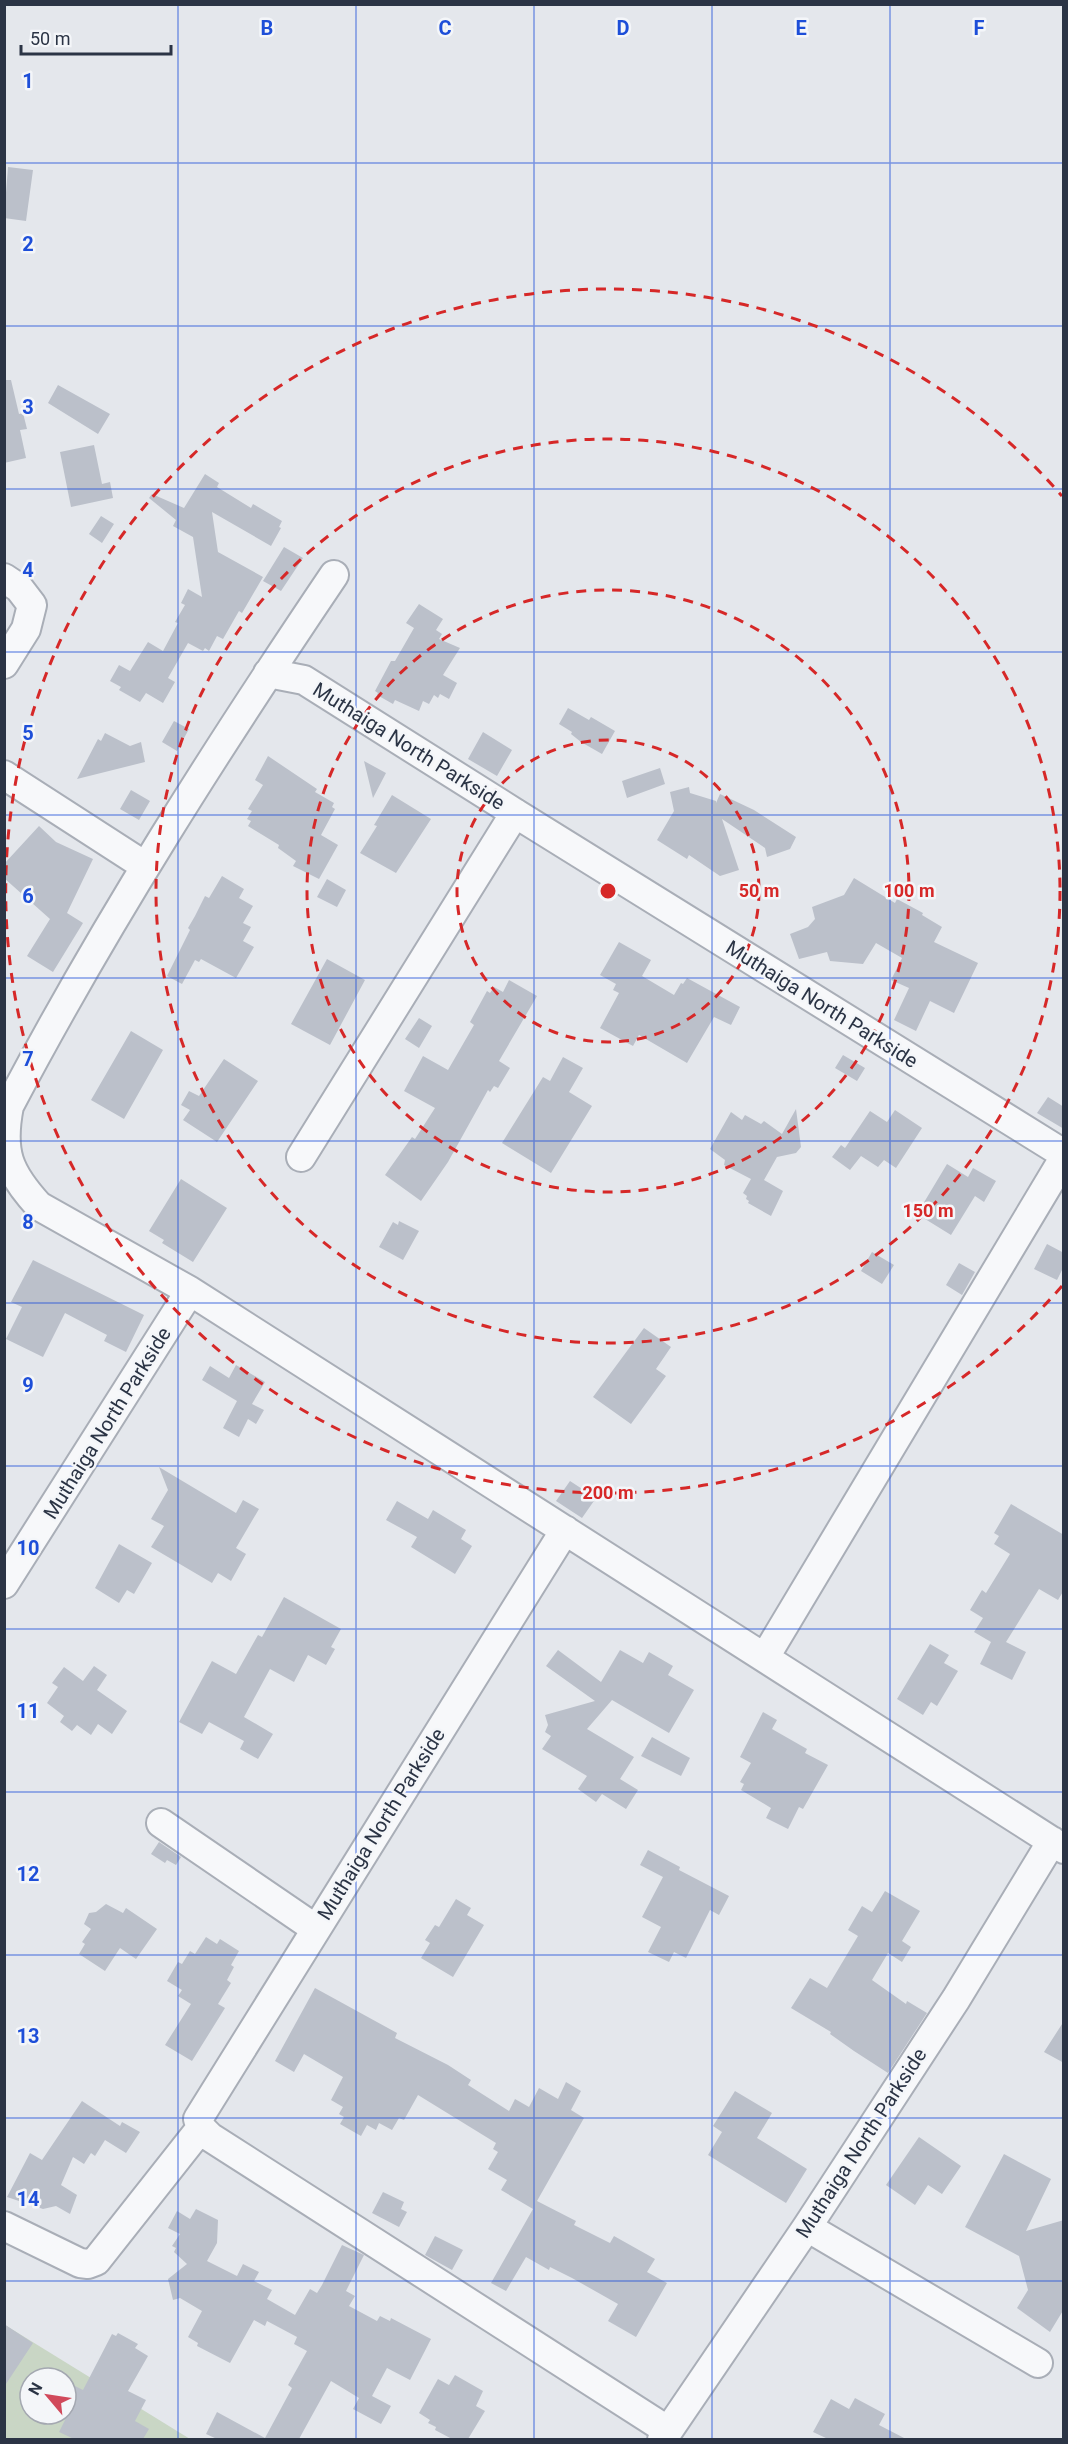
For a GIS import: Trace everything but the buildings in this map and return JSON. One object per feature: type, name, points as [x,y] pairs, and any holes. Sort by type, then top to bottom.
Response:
[{"type":"street","points":[[268,673],[334,575]]},
{"type":"street","points":[[4,578],[19,588],[32,605],[26,629],[4,664]]},
{"type":"street","name":"Muthaiga North Parkside","points":[[664,2435],[807,2227],[1058,1845],[190,1291],[39,1206],[20,1185],[10,1167],[6,1151],[5,1128],[9,1106],[145,866],[268,673],[304,680],[1064,1156]]},
{"type":"street","points":[[4,775],[145,866]]},
{"type":"street","points":[[301,1157],[515,813]]},
{"type":"street","points":[[765,1657],[1064,1156]]},
{"type":"street","name":"Muthaiga North Parkside","points":[[4,1584],[190,1291]]},
{"type":"street","name":"Muthaiga North Parkside","points":[[4,2226],[80,2263],[88,2264],[96,2261],[199,2124],[316,1929],[565,1530]]},
{"type":"street","points":[[161,1823],[316,1929]]},
{"type":"street","points":[[199,2124],[210,2137],[664,2435]]},
{"type":"street","points":[[807,2227],[1038,2363]]},
{"type":"green space","points":[[5,2325],[72,2366],[18,2366],[18,2426],[78,2426],[78,2370],[190,2439],[5,2439]]}]
